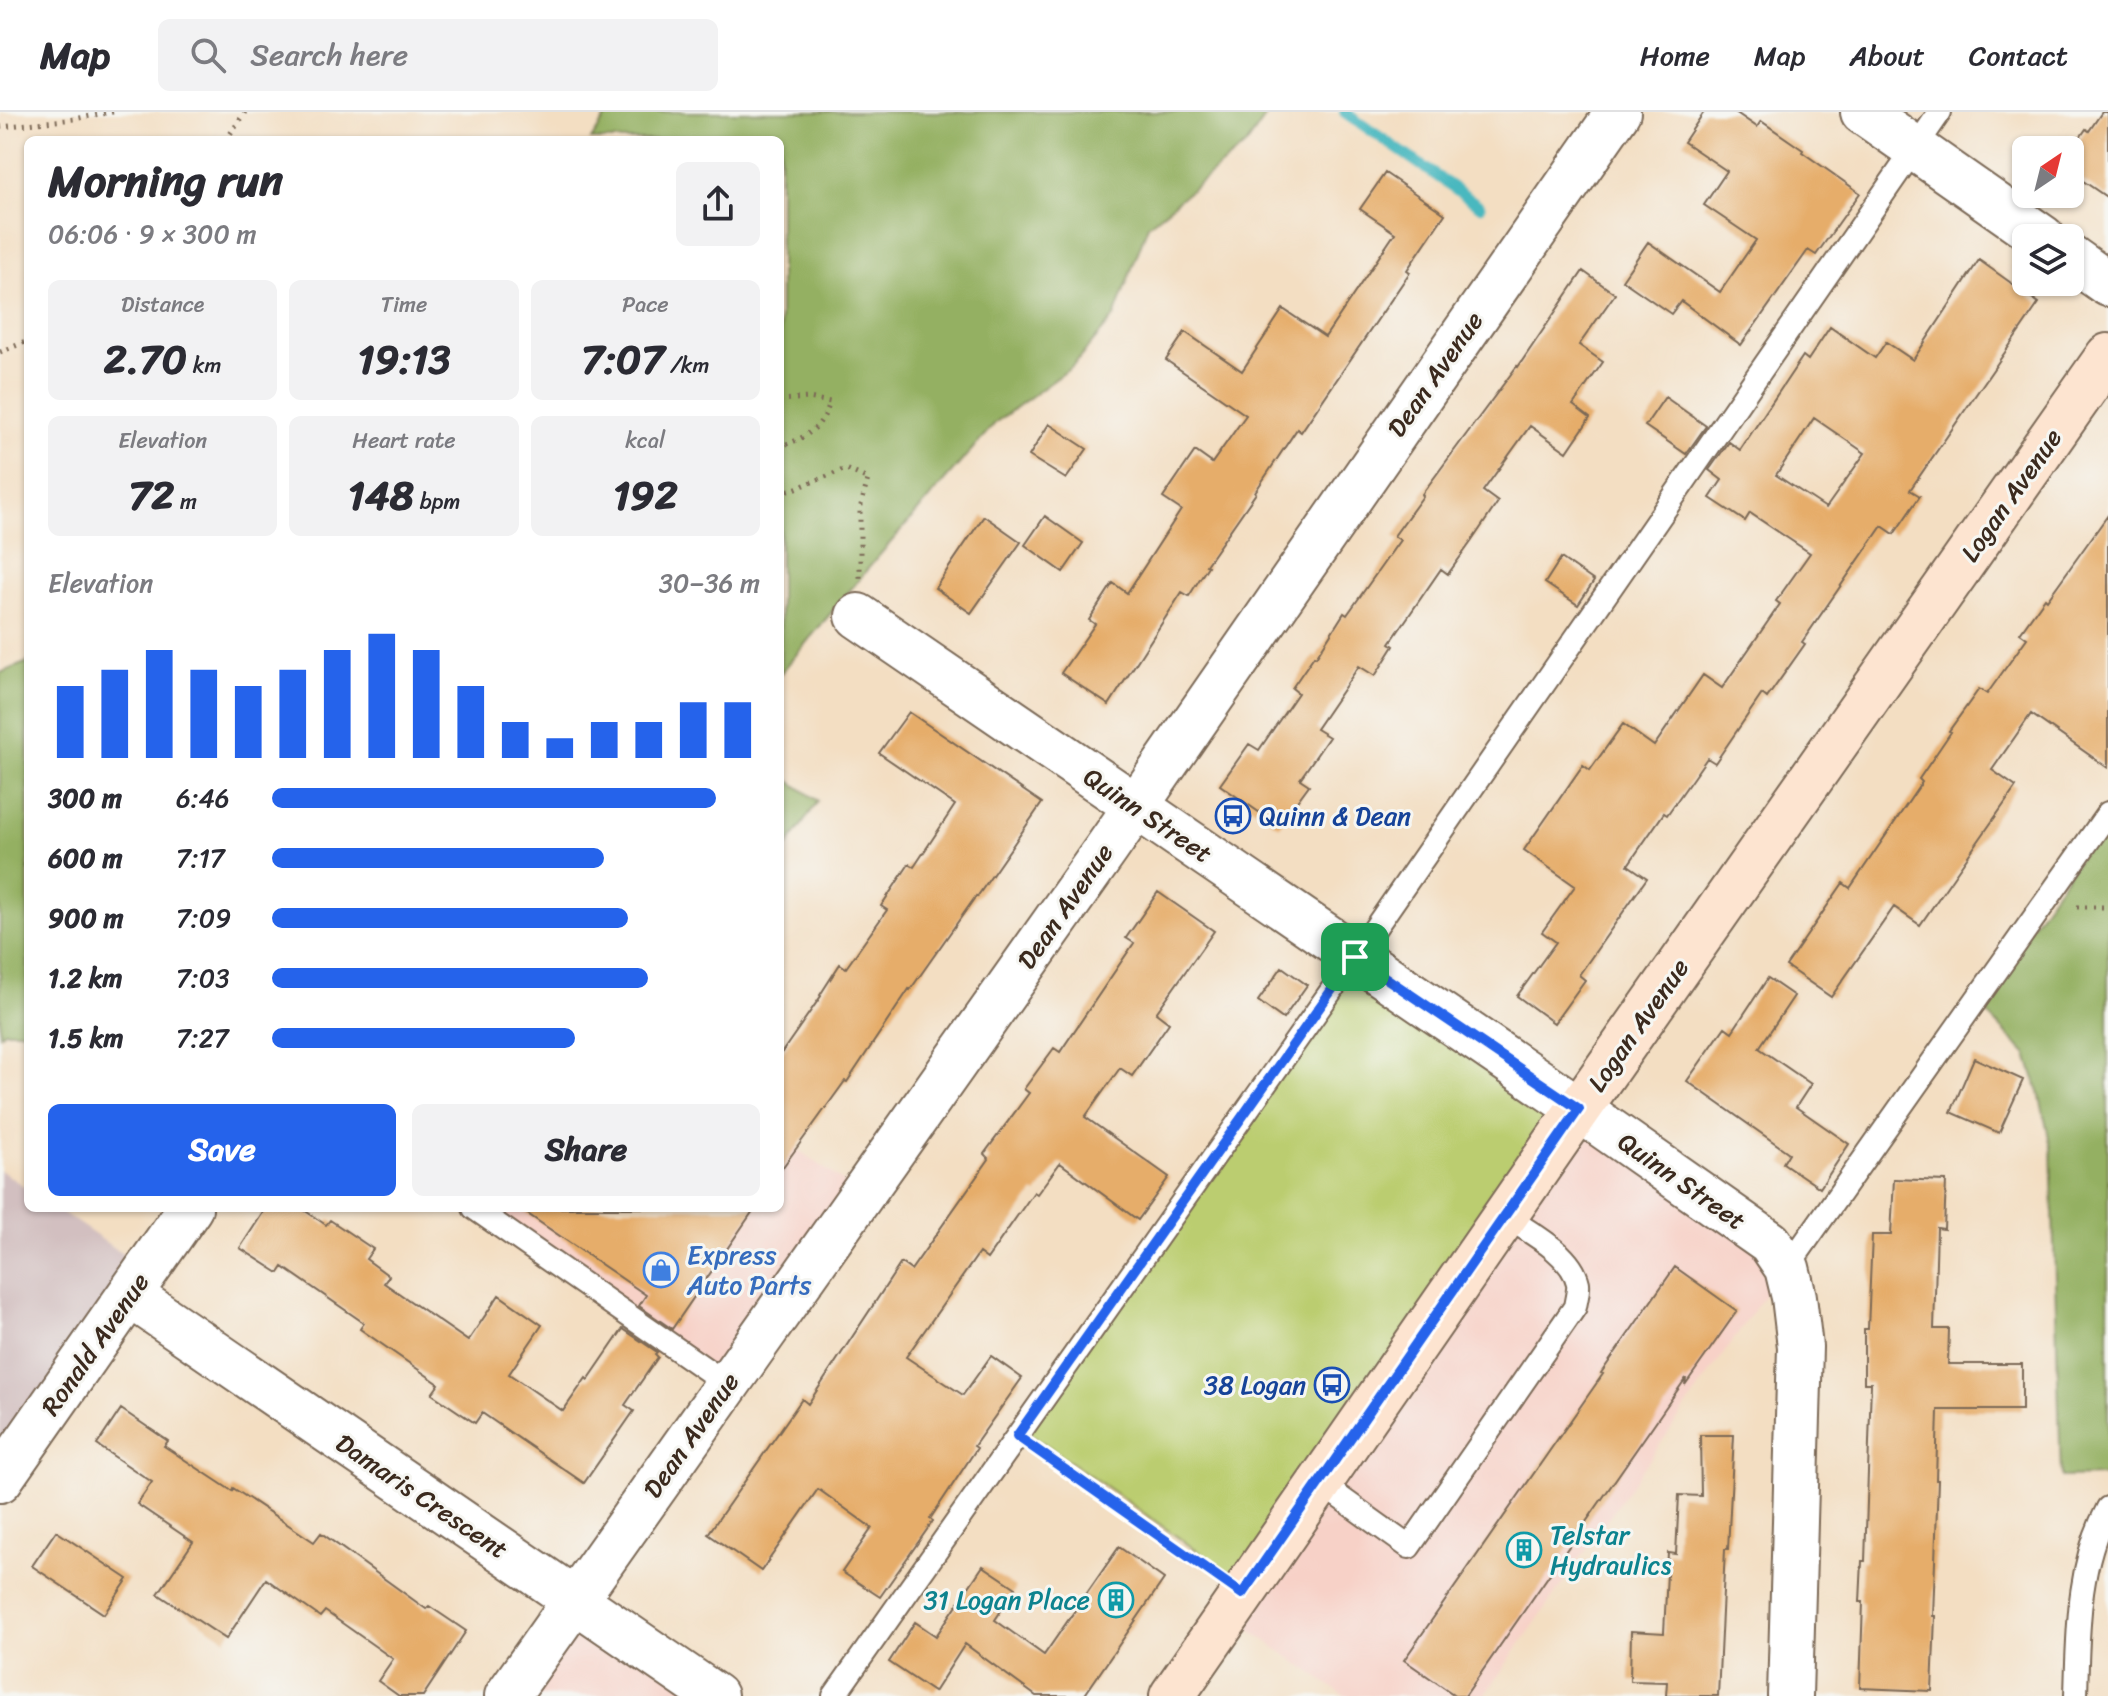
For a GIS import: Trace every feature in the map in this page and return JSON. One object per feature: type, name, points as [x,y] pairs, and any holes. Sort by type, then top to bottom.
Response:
[{"type":"street","name":"Dean Avenue","points":[[518,1688],[576,1599],[1135,806],[1618,112]]},
{"type":"street","points":[[1863,112],[2023,224]]},
{"type":"street","points":[[2084,267],[2108,284]]},
{"type":"street","name":"Logan Avenue","points":[[1172,1696],[1579,1109],[2108,356]]},
{"type":"street","name":"Quinn Street","points":[[858,616],[1770,1243],[1787,1268],[1800,1347],[1790,1696]]},
{"type":"street","name":"Ronald Avenue","points":[[0,1480],[187,1212]]},
{"type":"street","name":"Damaris Crescent","points":[[130,1295],[715,1696]]},
{"type":"lane","points":[[834,1696],[1355,957],[1940,112]]},
{"type":"lane","points":[[1787,1268],[2108,813]]},
{"type":"lane","points":[[480,1212],[727,1384]]},
{"type":"lane","points":[[1320,1483],[1409,1547],[1575,1307],[1579,1286],[1572,1268],[1556,1252],[1505,1216]]},
{"type":"lane","points":[[2076,1696],[2081,1591],[2097,1532],[2108,1508]]},
{"type":"path","points":[[0,127],[113,112]]},
{"type":"path","points":[[229,136],[245,112]]},
{"type":"path","points":[[0,352],[24,343]]},
{"type":"path","points":[[784,400],[809,398],[830,402],[827,413],[815,430],[784,445]]},
{"type":"path","points":[[784,491],[846,469],[868,479],[860,509],[858,616]]},
{"type":"path","points":[[1017,1436],[1242,1594]]},
{"type":"shaded area","points":[[1577,1104],[1787,1263],[1484,1696],[1345,1696],[1226,1613]]},
{"type":"shaded area","points":[[784,1140],[858,1192],[725,1380],[484,1212],[784,1212]]},
{"type":"shaded area","points":[[0,1170],[24,1186],[24,1212],[62,1212],[143,1268],[0,1472]]},
{"type":"shaded area","points":[[574,1594],[721,1696],[502,1696]]},
{"type":"green space","points":[[609,112],[1269,112],[1246,145],[1148,225],[1114,317],[1072,367],[996,422],[784,669],[784,136],[594,136]]},
{"type":"green space","points":[[24,664],[24,1031],[4,1031],[0,1035],[0,673]]},
{"type":"green space","points":[[784,777],[818,801],[784,851]]},
{"type":"green space","points":[[2108,817],[2108,1476],[2061,1477],[2051,1147],[2027,1055],[1977,1003]]},
{"type":"green space","points":[[1359,956],[1577,1104],[1246,1585],[1025,1430]]},
{"type":"building","points":[[1704,112],[1735,112],[1757,127],[1761,121],[1860,193],[1816,255],[1808,250],[1741,345],[1681,301],[1671,314],[1622,280],[1648,242],[1720,292],[1756,240],[1704,205],[1727,171],[1684,142]]},
{"type":"building","points":[[2102,112],[2108,112],[2108,198],[2084,182],[2084,136],[2081,136],[2086,129],[2089,131]]},
{"type":"building","points":[[1385,173],[1445,214],[1407,270],[1410,272],[1301,432],[1297,429],[1206,565],[1189,596],[1182,592],[1109,705],[1061,673],[1095,624],[1089,620],[1113,583],[1127,593],[1181,510],[1163,498],[1195,451],[1212,463],[1246,415],[1166,360],[1185,332],[1242,371],[1283,309],[1325,337],[1395,233],[1360,209]]},
{"type":"building","points":[[1979,260],[2012,284],[2012,296],[2029,296],[2039,303],[1910,490],[1920,496],[1894,534],[1882,526],[1767,698],[1762,694],[1715,763],[1707,758],[1628,865],[1647,878],[1579,975],[1585,980],[1554,1023],[1517,996],[1556,942],[1542,932],[1575,886],[1524,850],[1583,765],[1590,770],[1623,724],[1654,746],[1703,675],[1722,688],[1780,604],[1776,601],[1810,553],[1750,513],[1745,521],[1710,498],[1722,480],[1709,470],[1729,442],[1740,450],[1803,356],[1808,360],[1830,327],[1875,358],[1886,342],[1913,360]],"holes":[[[1814,418],[1865,453],[1826,508],[1776,475]]]},
{"type":"building","points":[[1583,271],[1615,294],[1579,345],[1603,362],[1573,405],[1590,418],[1567,452],[1530,426],[1483,491],[1498,502],[1471,542],[1448,574],[1441,569],[1390,643],[1394,646],[1375,676],[1359,666],[1316,729],[1329,737],[1300,779],[1309,785],[1279,826],[1220,785],[1249,744],[1259,750],[1298,693],[1292,688],[1400,540],[1394,536],[1422,494],[1518,367]]},
{"type":"building","points":[[1665,397],[1706,426],[1686,454],[1645,426]]},
{"type":"building","points":[[1049,424],[1087,449],[1066,479],[1029,456]]},
{"type":"building","points":[[2108,515],[2108,768],[2031,714],[1992,770],[2016,787],[1920,925],[1894,907],[1831,997],[1786,966],[1843,883],[1850,888],[1922,782],[1919,779],[1949,731],[1979,689],[1987,694],[2027,638],[2020,633]]},
{"type":"building","points":[[984,516],[1021,542],[971,613],[935,588]]},
{"type":"building","points":[[1045,516],[1083,543],[1063,572],[1025,545]]},
{"type":"building","points":[[1561,558],[1594,581],[1578,605],[1545,583]]},
{"type":"building","points":[[909,712],[1042,803],[909,989],[847,1082],[784,1165],[784,1049],[840,964],[846,968],[887,910],[881,906],[909,864],[914,867],[955,805],[879,753]]},
{"type":"building","points":[[1158,892],[1214,931],[1156,1013],[1169,1023],[1132,1076],[1120,1068],[1085,1117],[1169,1177],[1138,1220],[1060,1163],[1037,1194],[1034,1192],[987,1259],[979,1253],[906,1357],[963,1395],[991,1356],[1022,1378],[974,1446],[977,1448],[930,1519],[933,1521],[880,1597],[842,1572],[872,1528],[818,1489],[761,1571],[708,1534],[802,1399],[808,1404],[901,1263],[911,1270],[989,1159],[984,1154],[1029,1093],[1024,1089],[1054,1048],[1060,1052],[1134,943],[1126,938]]},
{"type":"building","points":[[1282,967],[1307,985],[1283,1019],[1258,1001]]},
{"type":"building","points":[[1768,978],[1794,996],[1759,1048],[1811,1084],[1796,1107],[1849,1144],[1820,1188],[1783,1163],[1789,1153],[1687,1081],[1725,1027],[1732,1032]]},
{"type":"building","points":[[1974,1058],[2023,1080],[1999,1133],[1951,1112]]},
{"type":"building","points":[[1894,1179],[1946,1181],[1944,1229],[1937,1228],[1934,1329],[1949,1329],[1948,1364],[2022,1364],[2022,1410],[1938,1410],[1932,1691],[1860,1688],[1863,1602],[1860,1602],[1862,1561],[1865,1561],[1871,1383],[1864,1383],[1864,1329],[1868,1329],[1872,1235],[1891,1235]]},
{"type":"building","points":[[263,1212],[307,1212],[326,1225],[330,1220],[373,1249],[366,1259],[389,1276],[384,1283],[468,1341],[499,1295],[542,1325],[509,1374],[563,1411],[623,1329],[657,1352],[658,1357],[625,1405],[634,1411],[584,1483],[482,1413],[475,1423],[432,1394],[439,1384],[360,1329],[364,1323],[283,1267],[279,1273],[240,1248]]},
{"type":"building","name":"Express Auto Parts","points":[[525,1212],[752,1212],[672,1329],[639,1306],[646,1295]]},
{"type":"building","name":"Telstar Hydraulics","points":[[1675,1267],[1737,1311],[1685,1385],[1686,1378],[1465,1696],[1456,1696],[1404,1660]]},
{"type":"building","points":[[121,1409],[168,1441],[164,1446],[232,1491],[233,1488],[314,1542],[321,1533],[426,1609],[429,1606],[466,1631],[423,1696],[399,1696],[378,1681],[393,1659],[325,1611],[320,1617],[266,1579],[226,1639],[158,1594],[193,1542],[137,1504],[152,1482],[97,1445]]},
{"type":"building","points":[[1700,1435],[1734,1435],[1718,1696],[1666,1696],[1667,1682],[1630,1681],[1631,1631],[1664,1633],[1668,1553],[1676,1554],[1679,1495],[1701,1496]]},
{"type":"building","points":[[56,1531],[128,1579],[104,1614],[32,1566]]},
{"type":"building","points":[[1119,1547],[1164,1579],[1084,1696],[1036,1696],[965,1644],[934,1692],[889,1662],[915,1622],[936,1636],[983,1566],[1016,1588],[995,1620],[1044,1655]]},
{"type":"waterway","points":[[1344,112],[1480,206]]},
{"type":"place","name":"Quinn & Dean","points":[[1233,816]]},
{"type":"place","name":"Express Auto Parts","points":[[661,1270]]},
{"type":"place","name":"38 Logan","points":[[1332,1385]]},
{"type":"place","name":"Telstar Hydraulics","points":[[1524,1550]]},
{"type":"place","name":"31 Logan Place","points":[[1116,1600]]},
{"type":"route","points":[[1355,957],[1579,1109],[1242,1594],[1017,1436],[1355,957]]}]
